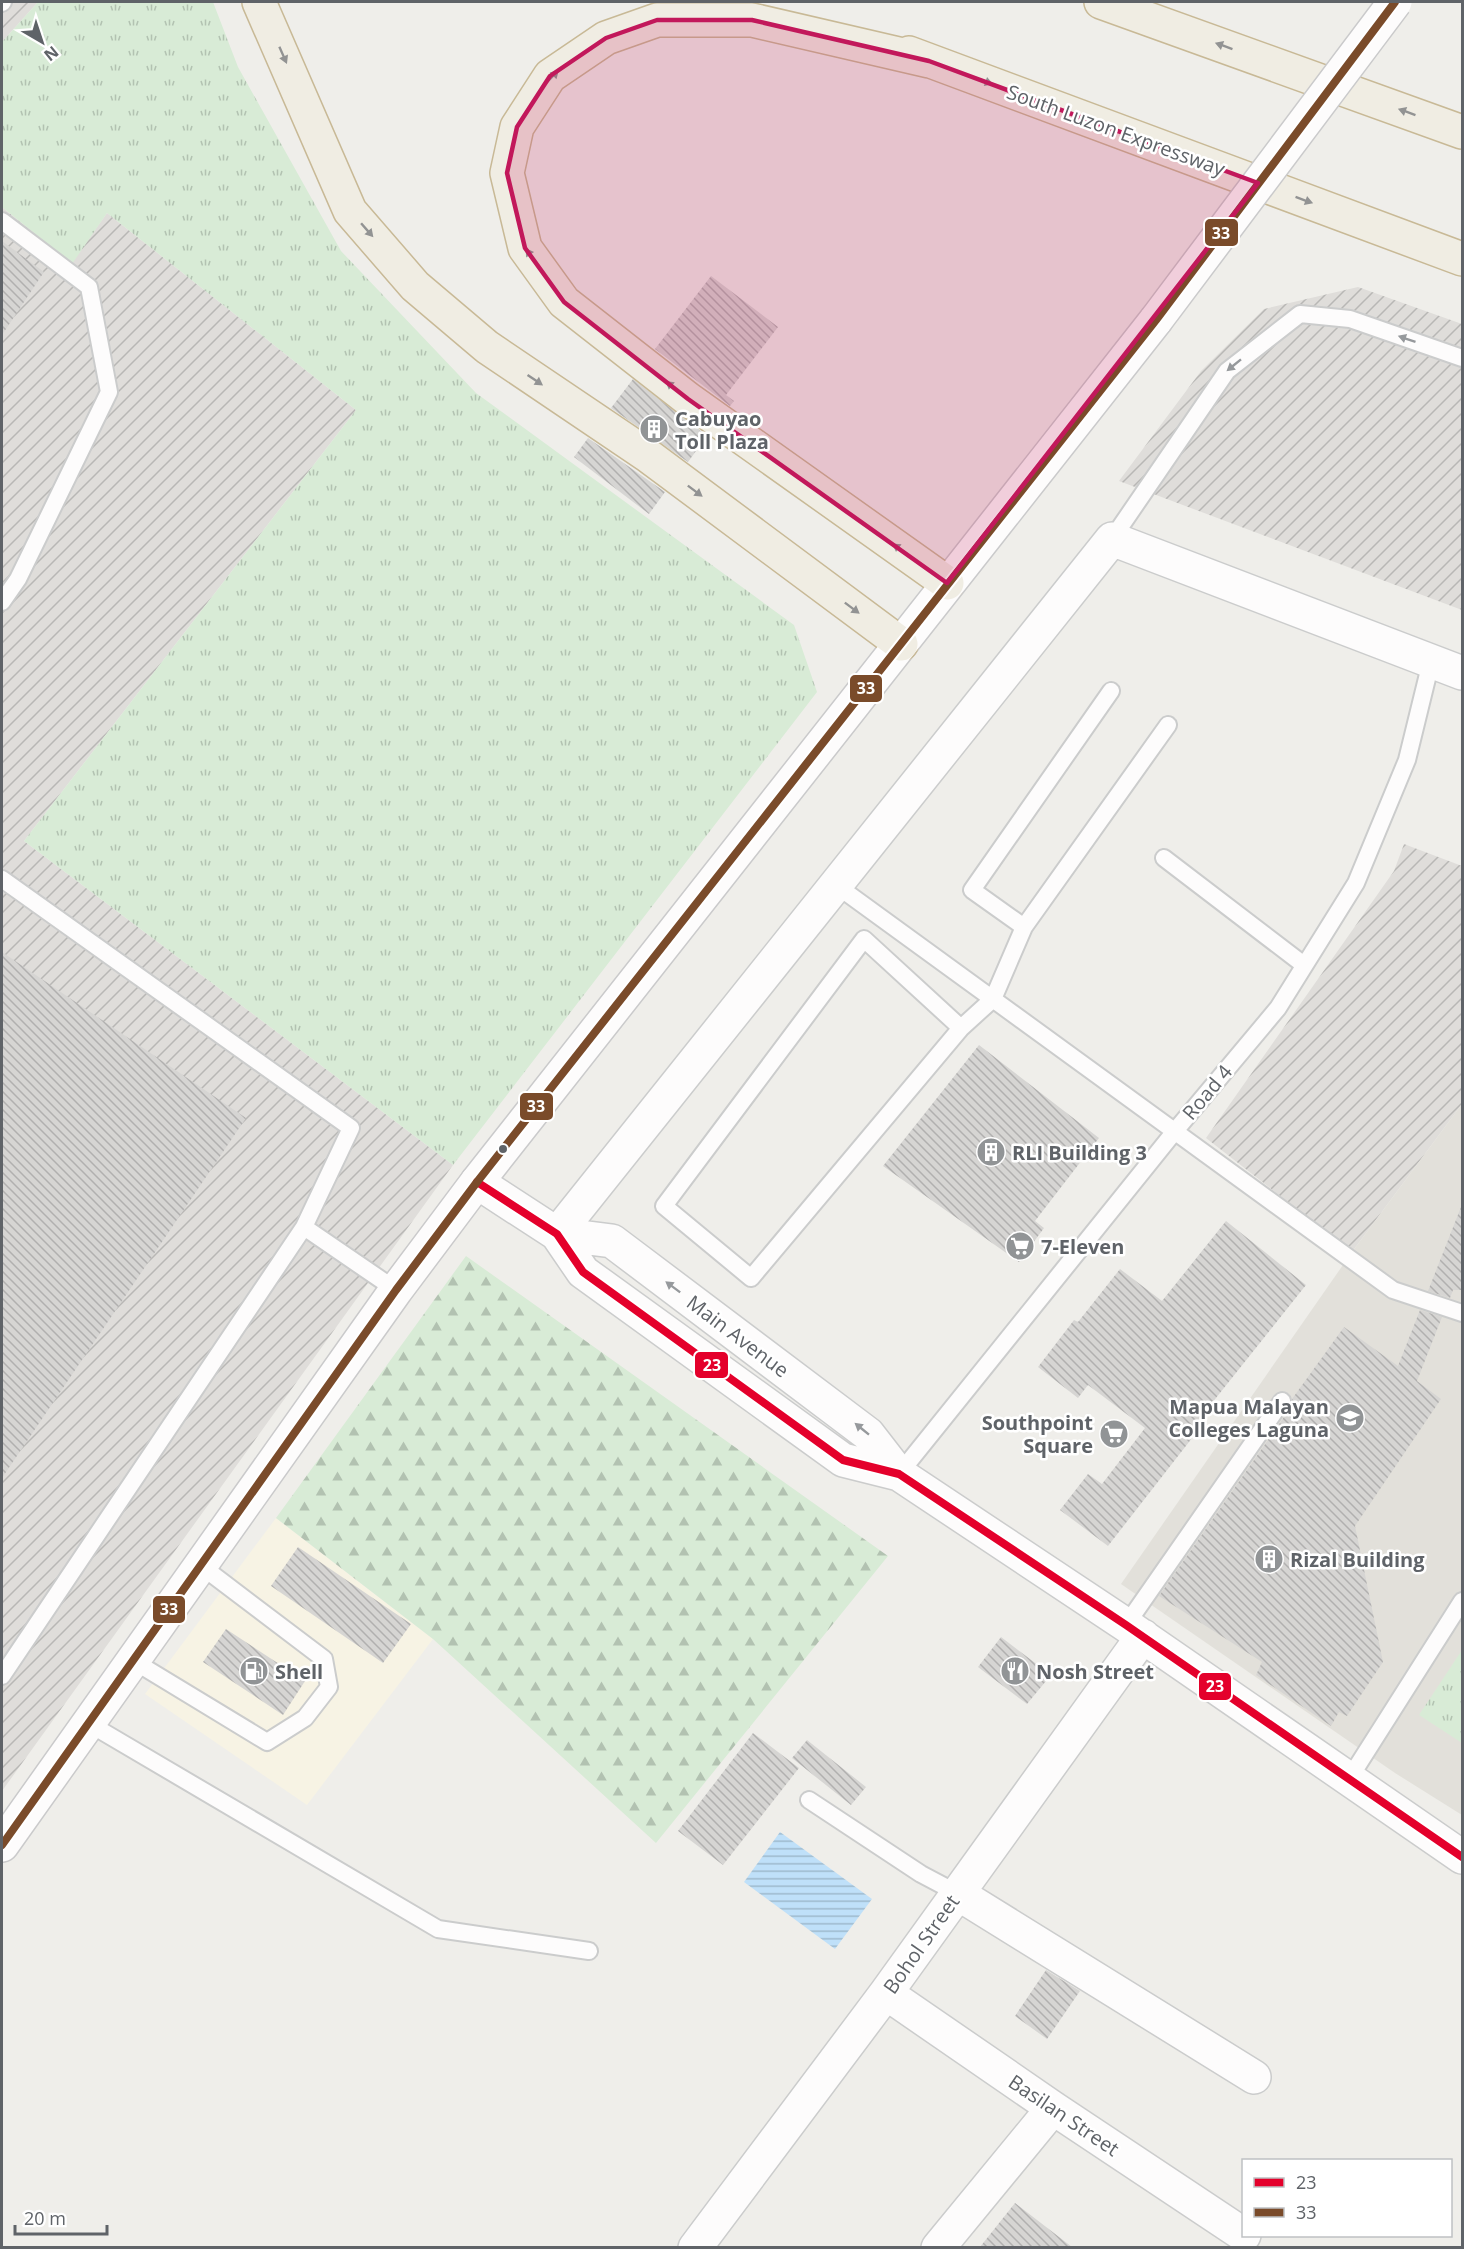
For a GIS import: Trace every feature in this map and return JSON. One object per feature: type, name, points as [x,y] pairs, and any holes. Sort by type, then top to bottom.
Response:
[{"type":"highway","points":[[259,2],[350,211],[415,286],[487,347],[647,455],[901,644]]},
{"type":"highway","name":"South Luzon Expressway","points":[[770,2],[1462,259]]},
{"type":"highway","points":[[1101,2],[1462,132]]},
{"type":"highway","points":[[929,61],[752,20],[657,20],[606,38],[550,76],[517,127],[507,173],[525,248],[564,302],[688,399],[947,583]]},
{"type":"street","points":[[2,1845],[396,1290],[477,1182],[1156,320],[1395,2]]},
{"type":"street","points":[[557,1234],[1112,539],[1462,673]]},
{"type":"street","name":"Main Avenue","points":[[477,1182],[557,1234],[583,1272],[843,1460],[899,1474],[1135,1631],[1462,1857]]},
{"type":"street","name":"Bohol Street","points":[[694,2247],[886,1993],[957,1893],[1135,1631]]},
{"type":"street","points":[[957,1893],[1254,2077]]},
{"type":"street","name":"Basilan Street","points":[[886,1993],[1053,2109],[1242,2234]]},
{"type":"street","points":[[938,2247],[1053,2109]]},
{"type":"street","name":"Basilan Street","points":[[1247,2237],[1262,2247]]},
{"type":"lane","points":[[2,221],[89,287],[109,392],[18,579],[2,602]]},
{"type":"lane","points":[[1112,539],[1227,371],[1300,314],[1350,319],[1462,358]]},
{"type":"lane","name":"Road 4","points":[[899,1474],[1175,1131],[1278,1008],[1356,883],[1407,760],[1431,662]]},
{"type":"lane","points":[[1024,927],[972,890],[1111,691]]},
{"type":"lane","points":[[962,1028],[864,939],[664,1206],[751,1278],[962,1028],[993,999],[1024,927],[1168,725]]},
{"type":"lane","points":[[1164,858],[1304,965]]},
{"type":"lane","points":[[2,879],[351,1128],[304,1227],[2,1676]]},
{"type":"lane","points":[[836,885],[1393,1290],[1462,1313]]},
{"type":"lane","points":[[304,1227],[396,1290]]},
{"type":"lane","points":[[1135,1631],[1282,1401]]},
{"type":"lane","points":[[132,1660],[267,1742],[305,1718],[329,1687],[324,1659],[200,1565]]},
{"type":"lane","points":[[1349,1779],[1462,1601]]},
{"type":"lane","points":[[88,1723],[438,1929],[589,1951]]},
{"type":"lane","points":[[809,1800],[921,1874],[957,1893]]},
{"type":"highlighted area","points":[[657,20],[752,20],[929,61],[1258,183],[947,583],[688,399],[564,302],[525,248],[507,173],[517,127],[550,76],[606,38]]},
{"type":"shaded area","points":[[2,2],[38,2],[2,42]]},
{"type":"shaded area","points":[[2,207],[71,263],[107,213],[356,410],[24,841],[453,1165],[2,1791]]},
{"type":"shaded area","points":[[1358,287],[1462,324],[1462,610],[1119,481],[1201,371],[1264,309]]},
{"type":"shaded area","points":[[1404,844],[1462,866],[1462,1104],[1352,1252],[1206,1138],[1394,871]]},
{"type":"shaded area","name":"Mapua Malayan Colleges Laguna","points":[[1462,1104],[1462,1815],[1395,1773],[1121,1584],[1352,1252]]},
{"type":"shaded area","points":[[276,1518],[433,1639],[307,1805],[145,1694]]},
{"type":"green space","points":[[38,2],[213,2],[238,67],[341,251],[476,393],[794,625],[817,692],[453,1165],[24,841],[356,410],[107,213],[72,264],[2,207],[2,42]]},
{"type":"green space","points":[[466,1256],[888,1556],[656,1843],[433,1639],[276,1518]]},
{"type":"green space","points":[[1462,1650],[1462,1743],[1419,1715]]},
{"type":"water","points":[[780,1832],[872,1899],[835,1949],[744,1882]]},
{"type":"building","points":[[2,241],[44,272],[2,335]]},
{"type":"building","points":[[711,276],[778,327],[726,395],[734,401],[730,406],[655,349]]},
{"type":"building","points":[[633,379],[707,436],[688,462],[611,408]]},
{"type":"building","points":[[588,438],[665,492],[649,514],[574,457]]},
{"type":"building","points":[[2,952],[246,1118],[2,1478]]},
{"type":"building","name":"RLI Building 3","points":[[979,1045],[1099,1138],[1035,1221],[1044,1228],[1019,1262],[883,1166]]},
{"type":"building","points":[[1461,1207],[1462,1290],[1453,1290],[1450,1298],[1428,1291]]},
{"type":"building","points":[[1226,1221],[1306,1285],[1196,1423],[1196,1433],[1108,1546],[1060,1510],[1088,1474],[1102,1484],[1145,1428],[1088,1385],[1078,1398],[1038,1367],[1074,1320],[1078,1322],[1120,1269],[1162,1301]]},
{"type":"building","name":"Rizal Building","points":[[1420,1310],[1442,1317],[1417,1381],[1441,1399],[1355,1526],[1383,1662],[1347,1716],[1339,1712],[1331,1726],[1256,1675],[1262,1662],[1159,1596],[1291,1407],[1292,1399],[1344,1327],[1398,1366]]},
{"type":"building","points":[[298,1547],[411,1624],[383,1663],[271,1586]]},
{"type":"building","name":"Shell","points":[[226,1629],[305,1681],[283,1715],[203,1662]]},
{"type":"building","name":"Nosh Street","points":[[1001,1637],[1051,1675],[1027,1704],[978,1667]]},
{"type":"building","points":[[753,1733],[799,1768],[723,1865],[678,1831]]},
{"type":"building","points":[[807,1740],[866,1787],[851,1805],[792,1758]]},
{"type":"building","points":[[1046,1970],[1080,1991],[1047,2039],[1015,2016]]},
{"type":"building","points":[[1015,2203],[1072,2247],[980,2247]]},
{"type":"transit line","name":"33","points":[[2,1845],[396,1290],[477,1182],[1156,320],[1395,2]]},
{"type":"transit line","name":"23","points":[[477,1182],[557,1234],[583,1272],[843,1460],[899,1474],[1126,1625],[1462,1857]]},
{"type":"place","name":"Cabuyao Toll Plaza","points":[[654,429]]},
{"type":"place","name":"RLI Building 3","points":[[991,1152]]},
{"type":"place","name":"7-Eleven","points":[[1020,1246]]},
{"type":"place","name":"Mapua Malayan Colleges Laguna","points":[[1350,1418]]},
{"type":"place","name":"Southpoint Square","points":[[1114,1434]]},
{"type":"place","name":"Rizal Building","points":[[1269,1559]]},
{"type":"place","name":"Shell","points":[[254,1671]]},
{"type":"place","name":"Nosh Street","points":[[1015,1671]]}]
